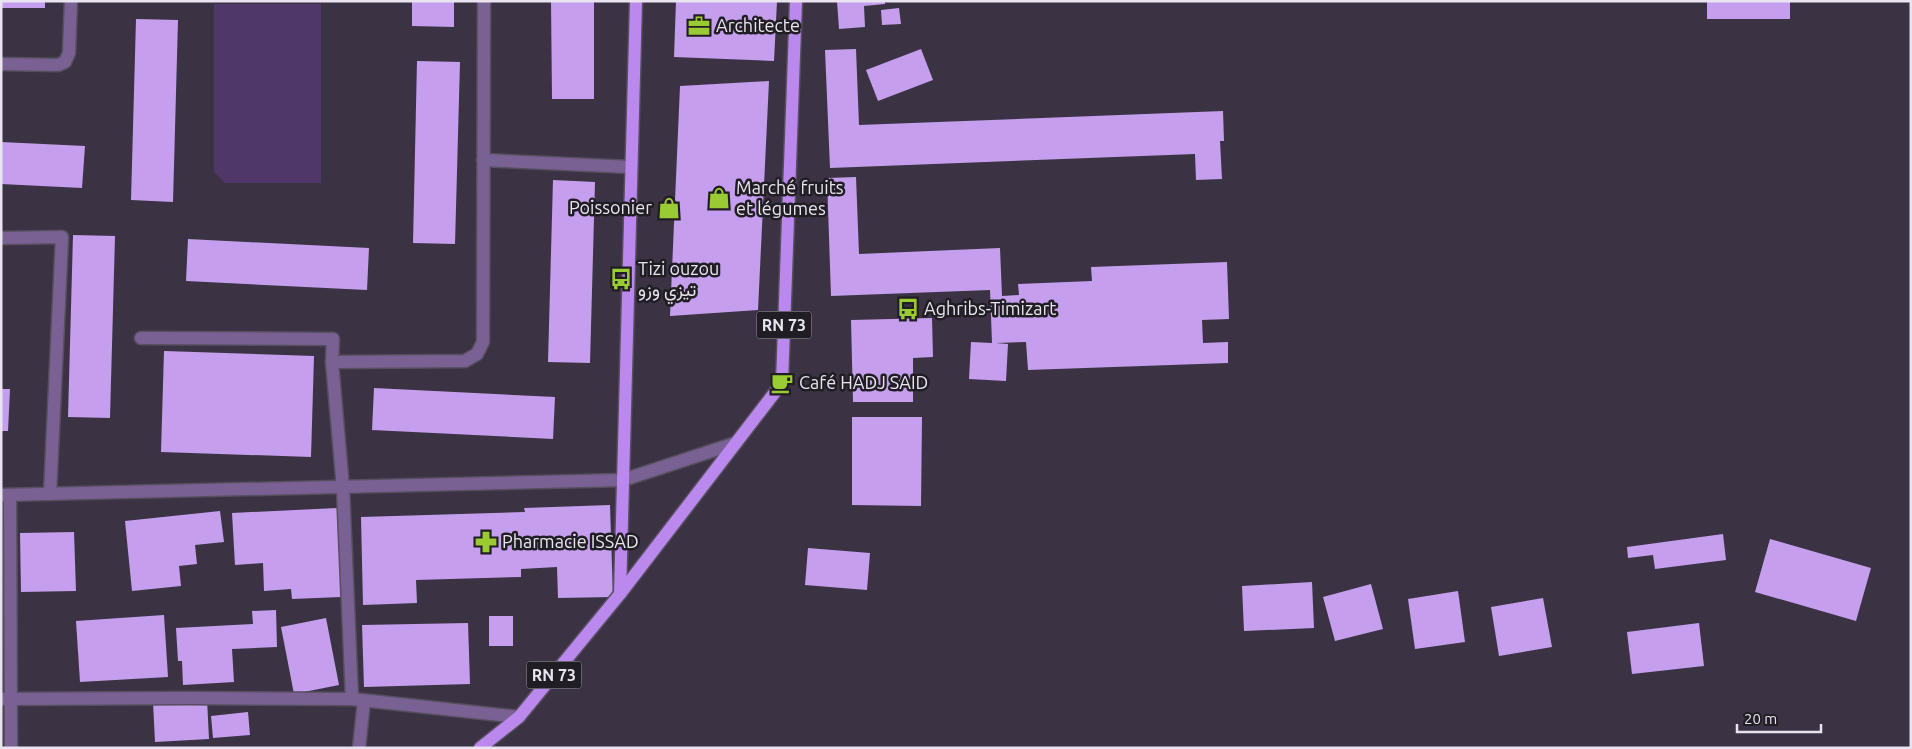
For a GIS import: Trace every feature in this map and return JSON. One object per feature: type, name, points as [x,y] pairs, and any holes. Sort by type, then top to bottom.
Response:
[{"type":"main road","points":[[620,594],[636,1]]},
{"type":"main road","name":"RN 73","points":[[480,748],[519,717],[620,594],[782,383],[796,1]]},
{"type":"street","points":[[1,64],[58,65],[66,62],[69,53],[70,1]]},
{"type":"street","points":[[332,362],[465,361],[477,354],[483,342],[484,1]]},
{"type":"street","points":[[483,160],[631,167]]},
{"type":"street","points":[[1,238],[62,237],[50,494]]},
{"type":"street","points":[[141,338],[333,340],[332,362],[358,700],[359,748]]},
{"type":"street","points":[[11,748],[6,699],[6,495],[623,480],[736,443]]},
{"type":"street","points":[[6,699],[198,698],[358,700],[519,717]]},
{"type":"shaded area","points":[[214,4],[321,4],[321,183],[225,183],[214,172]]},
{"type":"building","points":[[1,1],[45,1],[45,8],[1,8]]},
{"type":"building","points":[[412,1],[454,1],[454,27],[412,26]]},
{"type":"building","points":[[551,1],[594,1],[594,99],[552,99]]},
{"type":"building","points":[[676,1],[777,1],[774,61],[674,57]]},
{"type":"building","points":[[837,1],[885,1],[885,4],[864,6],[865,27],[839,29]]},
{"type":"building","points":[[1707,1],[1790,1],[1790,19],[1707,19]]},
{"type":"building","points":[[899,8],[901,24],[882,25],[881,10]]},
{"type":"building","points":[[136,19],[178,20],[173,202],[131,200]]},
{"type":"building","points":[[856,49],[859,125],[1223,111],[1224,141],[1220,141],[1222,179],[1196,180],[1195,154],[830,168],[825,50]]},
{"type":"building","points":[[921,49],[933,80],[878,101],[866,70]]},
{"type":"building","points":[[417,61],[460,62],[455,244],[413,243]]},
{"type":"building","name":"Marché fruits et légumes","points":[[769,81],[758,310],[670,316],[680,86]]},
{"type":"building","points":[[1,142],[85,146],[82,188],[1,184]]},
{"type":"building","points":[[856,177],[859,254],[1000,248],[1002,296],[1019,295],[1018,284],[1092,281],[1091,267],[1227,262],[1229,319],[1202,320],[1203,343],[1228,342],[1228,363],[1028,370],[1026,342],[996,343],[1008,344],[1006,381],[969,379],[971,342],[992,343],[990,290],[831,296],[827,178]]},
{"type":"building","points":[[553,180],[595,182],[590,363],[548,362]]},
{"type":"building","points":[[73,235],[115,236],[110,418],[68,417]]},
{"type":"building","points":[[188,239],[369,248],[367,290],[186,281]]},
{"type":"building","points":[[932,318],[933,357],[913,358],[913,402],[853,402],[851,320]]},
{"type":"building","points":[[164,351],[314,356],[311,457],[161,452]]},
{"type":"building","points":[[374,388],[555,397],[553,439],[372,430]]},
{"type":"building","points":[[1,389],[10,389],[8,431],[1,431]]},
{"type":"building","points":[[852,417],[922,417],[921,506],[852,505]]},
{"type":"building","name":"Pharmacie ISSAD","points":[[610,505],[613,597],[558,598],[557,567],[521,569],[521,577],[416,580],[417,603],[363,605],[361,517],[525,512],[524,508]]},
{"type":"building","points":[[337,508],[341,597],[292,599],[291,589],[264,591],[263,563],[235,565],[232,513]]},
{"type":"building","points":[[220,511],[224,542],[195,545],[197,564],[179,566],[181,586],[132,591],[125,521]]},
{"type":"building","points":[[74,532],[76,591],[21,592],[20,533]]},
{"type":"building","points":[[1723,534],[1726,560],[1655,569],[1653,555],[1628,558],[1627,547]]},
{"type":"building","points":[[1770,539],[1871,568],[1856,621],[1755,592]]},
{"type":"building","points":[[808,548],[870,553],[867,590],[805,585]]},
{"type":"building","points":[[1312,582],[1314,628],[1244,631],[1242,586]]},
{"type":"building","points":[[1371,584],[1383,629],[1335,641],[1323,597]]},
{"type":"building","points":[[1458,591],[1465,642],[1415,649],[1408,599]]},
{"type":"building","points":[[1543,598],[1552,647],[1499,656],[1491,607]]},
{"type":"building","points":[[276,610],[277,647],[232,649],[234,682],[183,685],[182,661],[178,661],[176,628],[253,624],[252,611]]},
{"type":"building","points":[[164,615],[168,677],[80,682],[76,621]]},
{"type":"building","points":[[489,616],[513,616],[513,646],[489,646]]},
{"type":"building","points":[[326,618],[339,685],[294,694],[281,627]]},
{"type":"building","points":[[468,623],[470,684],[364,687],[362,625]]},
{"type":"building","points":[[1699,623],[1704,666],[1632,674],[1627,632]]},
{"type":"building","points":[[207,699],[209,739],[155,742],[153,702]]},
{"type":"building","points":[[248,712],[250,735],[213,738],[211,716]]},
{"type":"place","name":"Architecte","points":[[699,26]]},
{"type":"place","name":"Marché fruits et légumes","points":[[719,198]]},
{"type":"place","name":"Poissonier","points":[[669,208]]},
{"type":"place","name":"Tizi ouzou تيزي وزو","points":[[621,279]]},
{"type":"place","name":"Aghribs-Timizart","points":[[908,309]]},
{"type":"place","name":"Café HADJ SAID","points":[[782,383]]},
{"type":"place","name":"Pharmacie ISSAD","points":[[486,542]]}]
